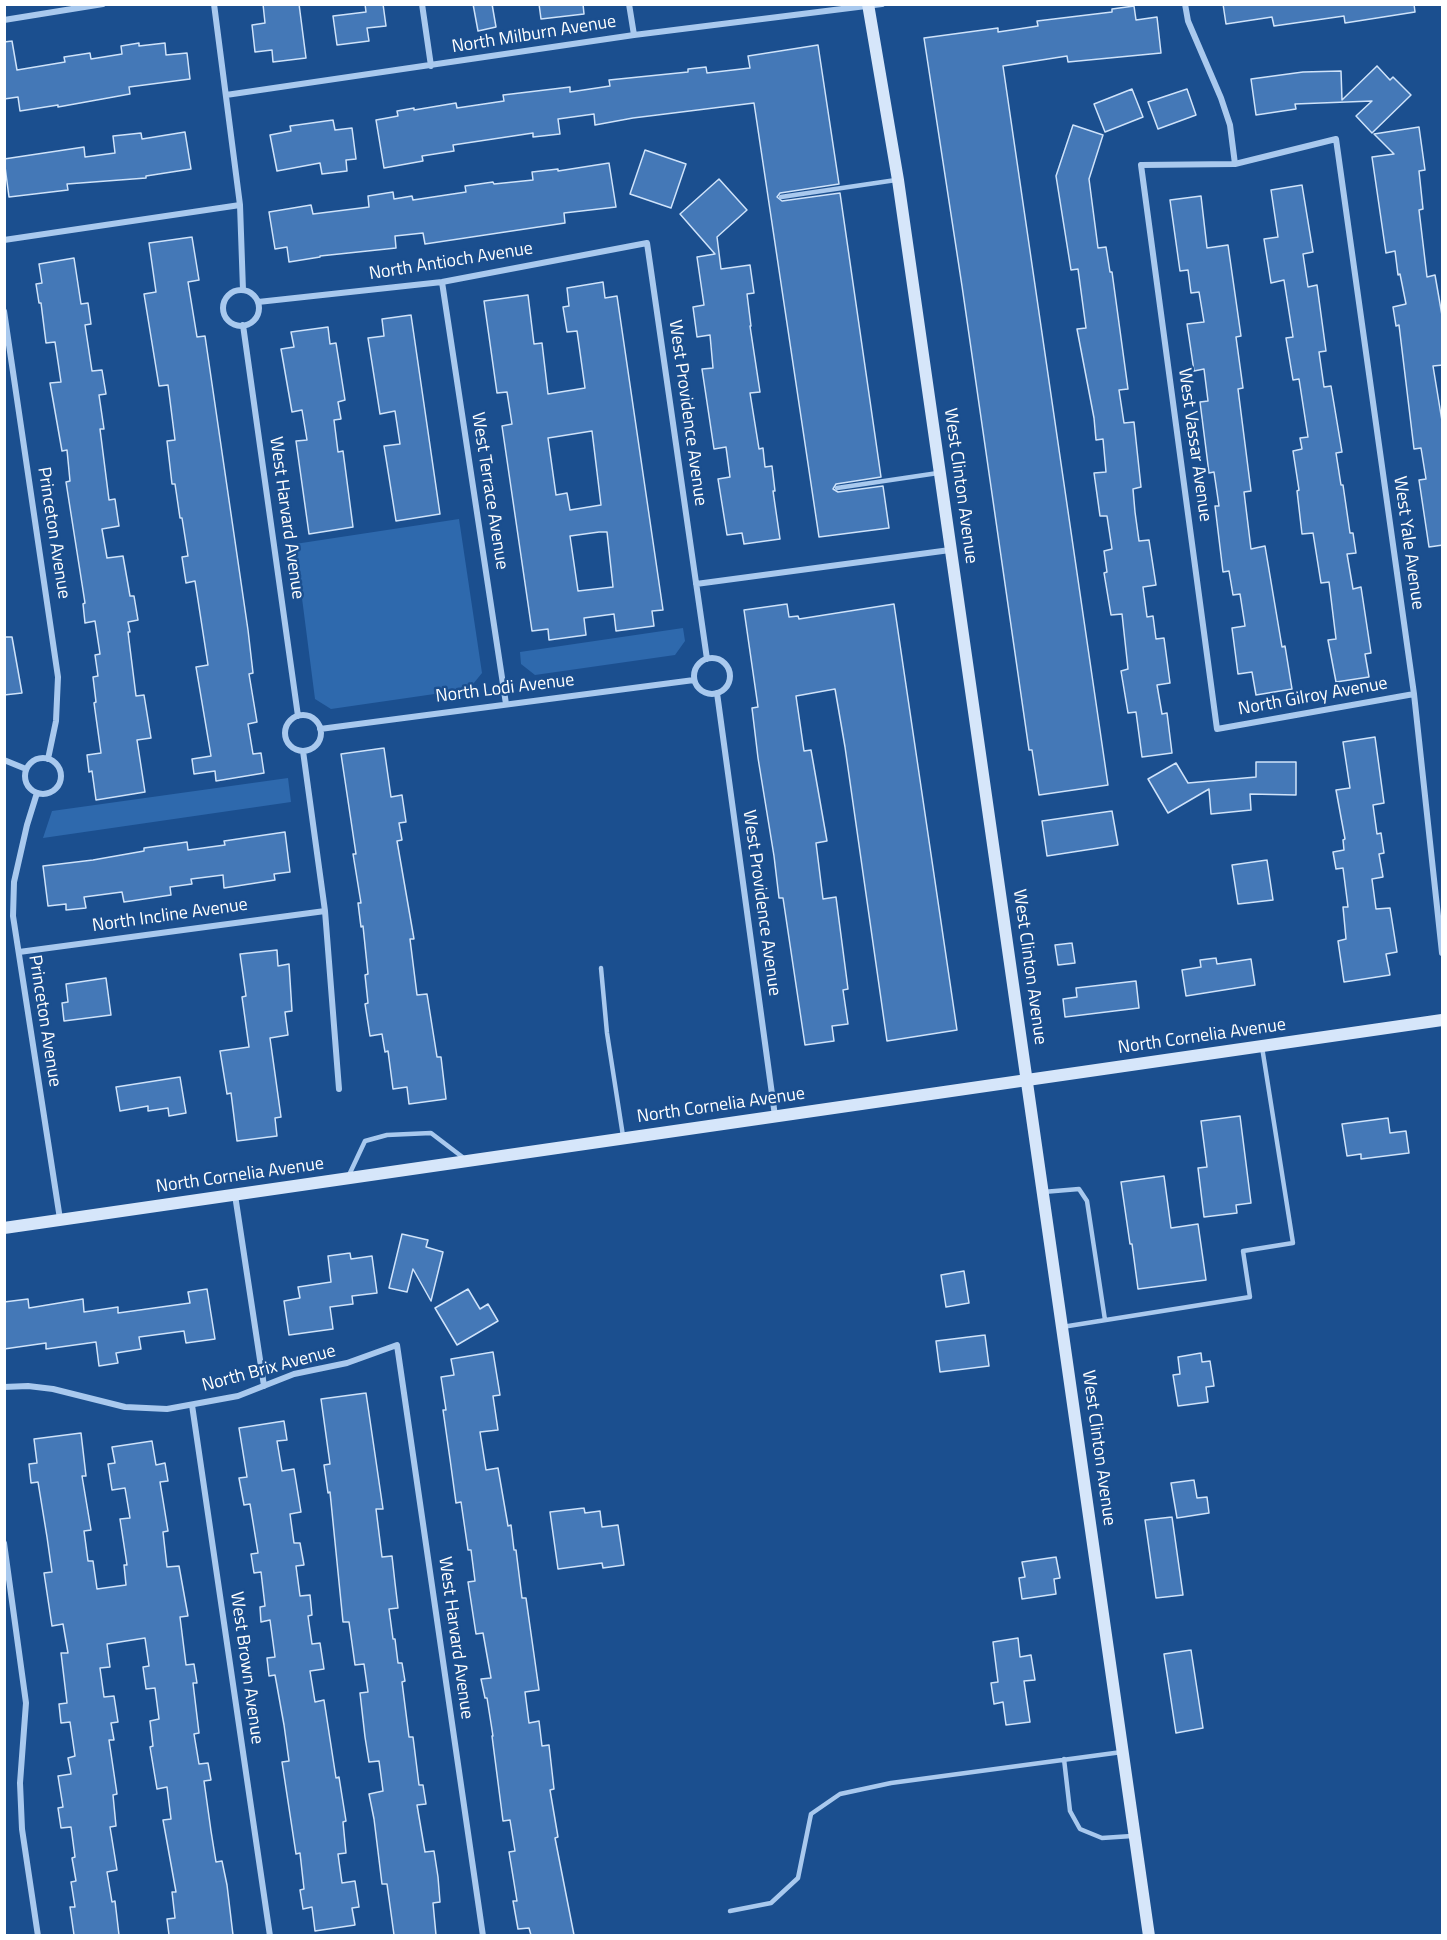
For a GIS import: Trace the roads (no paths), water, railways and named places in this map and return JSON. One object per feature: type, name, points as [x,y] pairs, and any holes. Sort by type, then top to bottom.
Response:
[{"type":"main road","name":"West Clinton Avenue","points":[[868,5],[898,180],[1149,1935]]},
{"type":"main road","name":"North Cornelia Avenue","points":[[4,1228],[1443,1020]]},
{"type":"street","points":[[4,20],[103,4]]},
{"type":"street","points":[[214,4],[240,205],[243,290]]},
{"type":"street","points":[[422,4],[431,66]]},
{"type":"street","points":[[630,4],[634,35]]},
{"type":"street","name":"North Milburn Avenue","points":[[226,95],[634,35],[882,4]]},
{"type":"street","points":[[1185,4],[1188,21],[1230,125],[1235,164]]},
{"type":"street","name":"West Yale Avenue","points":[[1235,164],[1336,138],[1414,694],[1443,953]]},
{"type":"street","name":"West Vassar Avenue","points":[[1217,729],[1141,165],[1235,164]]},
{"type":"street","points":[[4,240],[240,205]]},
{"type":"street","name":"North Antioch Avenue","points":[[258,302],[442,282],[647,243]]},
{"type":"street","name":"West Providence Avenue","points":[[647,243],[707,659]]},
{"type":"street","name":"West Terrace Avenue","points":[[442,282],[506,704]]},
{"type":"street","points":[[237,290],[252,294],[258,302],[256,317],[253,321],[243,325],[237,325],[227,319],[223,308],[227,297],[237,290]]},
{"type":"street","name":"Princeton Avenue","points":[[4,311],[58,677],[56,721],[48,759]]},
{"type":"street","name":"West Harvard Avenue","points":[[243,325],[298,716]]},
{"type":"street","points":[[696,584],[951,550]]},
{"type":"street","points":[[707,659],[719,659],[728,668],[727,685],[717,693],[711,694],[700,690],[694,680],[698,664],[707,659]]},
{"type":"street","name":"North Lodi Avenue","points":[[320,729],[694,680]]},
{"type":"street","name":"West Providence Avenue","points":[[717,693],[775,1117]]},
{"type":"street","name":"North Gilroy Avenue","points":[[1217,729],[1414,694]]},
{"type":"street","points":[[304,715],[314,719],[320,729],[320,739],[317,744],[303,751],[288,743],[285,732],[289,722],[304,715]]},
{"type":"street","points":[[303,751],[325,911],[339,1089]]},
{"type":"street","points":[[48,759],[57,764],[60,778],[54,790],[48,793],[38,793],[26,782],[26,769],[35,760],[48,759]]},
{"type":"street","points":[[4,760],[26,769]]},
{"type":"street","name":"Princeton Avenue","points":[[38,793],[27,825],[14,882],[13,916],[60,1220]]},
{"type":"street","name":"North Incline Avenue","points":[[19,952],[325,911]]},
{"type":"street","points":[[234,1195],[264,1386]]},
{"type":"street","name":"West Harvard Avenue","points":[[397,1345],[483,1935]]},
{"type":"street","name":"North Brix Avenue","points":[[4,1387],[28,1386],[53,1389],[125,1407],[167,1409],[238,1396],[294,1374],[347,1363],[397,1345]]},
{"type":"street","name":"West Brown Avenue","points":[[192,1405],[270,1935]]},
{"type":"street","points":[[4,1543],[26,1703],[20,1783],[22,1829],[38,1935]]},
{"type":"lane","points":[[782,197],[898,180]]},
{"type":"lane","points":[[837,488],[940,472]]},
{"type":"lane","points":[[601,968],[607,1033],[624,1139]]},
{"type":"lane","points":[[1062,1327],[1251,1297],[1243,1251],[1293,1243],[1262,1046]]},
{"type":"lane","points":[[348,1178],[365,1141],[387,1135],[431,1133],[467,1161]]},
{"type":"lane","points":[[1042,1192],[1079,1189],[1087,1201],[1105,1320]]},
{"type":"lane","points":[[730,1911],[771,1903],[798,1878],[811,1814],[840,1794],[891,1783],[1123,1752]]},
{"type":"lane","points":[[1064,1759],[1070,1811],[1080,1829],[1102,1838],[1135,1836]]}]
